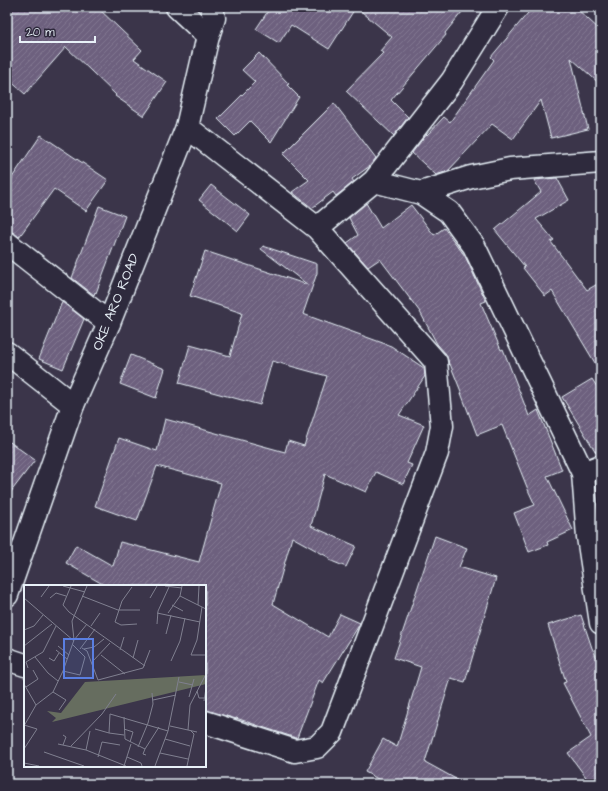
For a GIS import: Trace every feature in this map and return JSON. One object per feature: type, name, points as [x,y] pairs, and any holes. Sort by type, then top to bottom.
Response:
[{"type":"street","points":[[177,7],[214,17]]},
{"type":"street","points":[[317,228],[374,181],[452,81],[498,7]]},
{"type":"street","name":"OKE ARO ROAD","points":[[7,595],[73,405],[109,323],[187,126],[214,17]]},
{"type":"street","points":[[187,126],[317,228],[436,362],[442,426],[437,453],[332,732],[317,747],[295,751],[206,722]]},
{"type":"street","points":[[421,193],[471,177],[510,169],[601,162]]},
{"type":"street","points":[[374,181],[421,193],[449,212],[474,246],[592,470],[588,537],[601,623]]},
{"type":"street","points":[[7,243],[109,323]]},
{"type":"street","points":[[7,353],[73,405]]},
{"type":"street","points":[[7,659],[24,665]]},
{"type":"building","points":[[7,7],[97,7],[142,50],[134,59],[167,82],[144,116],[115,96],[116,95],[66,47],[25,94],[7,78]]},
{"type":"building","points":[[262,7],[356,7],[329,49],[291,25],[279,43],[256,29],[268,11]]},
{"type":"building","points":[[356,7],[466,7],[445,33],[446,35],[391,100],[408,117],[394,136],[346,91],[383,53],[380,51],[392,37]]},
{"type":"building","points":[[533,7],[575,7],[601,31],[601,85],[571,58],[588,129],[551,138],[541,100],[513,139],[492,124],[448,171],[436,175],[412,153],[426,134],[427,135],[444,117],[450,122],[494,60],[491,57]]},
{"type":"building","points":[[259,53],[289,84],[287,85],[299,97],[271,142],[250,121],[235,136],[218,119],[255,82],[242,70]]},
{"type":"building","points":[[334,103],[376,158],[370,166],[352,179],[354,182],[336,196],[333,192],[312,208],[292,192],[309,180],[283,154]]},
{"type":"building","points":[[41,135],[108,180],[86,211],[54,189],[19,237],[14,233],[7,231],[7,185]]},
{"type":"building","points":[[557,178],[569,200],[536,219],[554,240],[551,242],[587,290],[601,282],[601,373],[552,291],[545,296],[523,268],[525,267],[495,230],[541,192],[534,180]]},
{"type":"building","points":[[211,185],[250,215],[238,231],[199,200]]},
{"type":"building","points":[[366,203],[381,228],[411,205],[434,235],[444,228],[465,256],[486,301],[481,303],[501,350],[503,349],[529,416],[538,410],[562,470],[547,476],[573,530],[547,542],[548,545],[529,552],[514,513],[535,505],[502,425],[477,435],[446,354],[437,344],[420,312],[380,259],[368,267],[347,243],[358,235],[349,218]]},
{"type":"building","points":[[99,206],[125,216],[94,295],[72,278]]},
{"type":"building","points":[[263,246],[317,264],[317,273],[303,314],[391,346],[424,368],[425,376],[399,415],[424,425],[407,463],[412,465],[403,484],[376,472],[366,492],[325,474],[311,526],[356,546],[346,567],[329,560],[330,558],[292,537],[273,604],[328,637],[340,614],[360,623],[323,683],[319,680],[297,738],[236,718],[206,710],[206,585],[104,585],[66,563],[76,545],[113,566],[120,542],[199,562],[221,483],[157,466],[137,521],[95,506],[119,438],[157,451],[165,419],[285,452],[288,441],[304,446],[327,376],[272,361],[260,405],[179,383],[190,345],[230,356],[242,313],[190,296],[205,251],[308,285],[261,249]]},
{"type":"building","points":[[62,302],[84,319],[63,369],[39,359]]},
{"type":"building","points":[[131,355],[165,369],[156,398],[120,384]]},
{"type":"building","points":[[592,379],[601,393],[601,454],[597,454],[562,397]]},
{"type":"building","points":[[7,440],[35,460],[7,497]]},
{"type":"building","points":[[435,536],[467,548],[459,567],[496,578],[465,682],[451,678],[425,762],[465,784],[387,784],[365,772],[383,739],[397,747],[421,667],[394,658]]},
{"type":"building","points":[[581,615],[592,648],[601,666],[601,784],[591,784],[568,753],[591,737],[563,683],[566,682],[548,625]]}]
